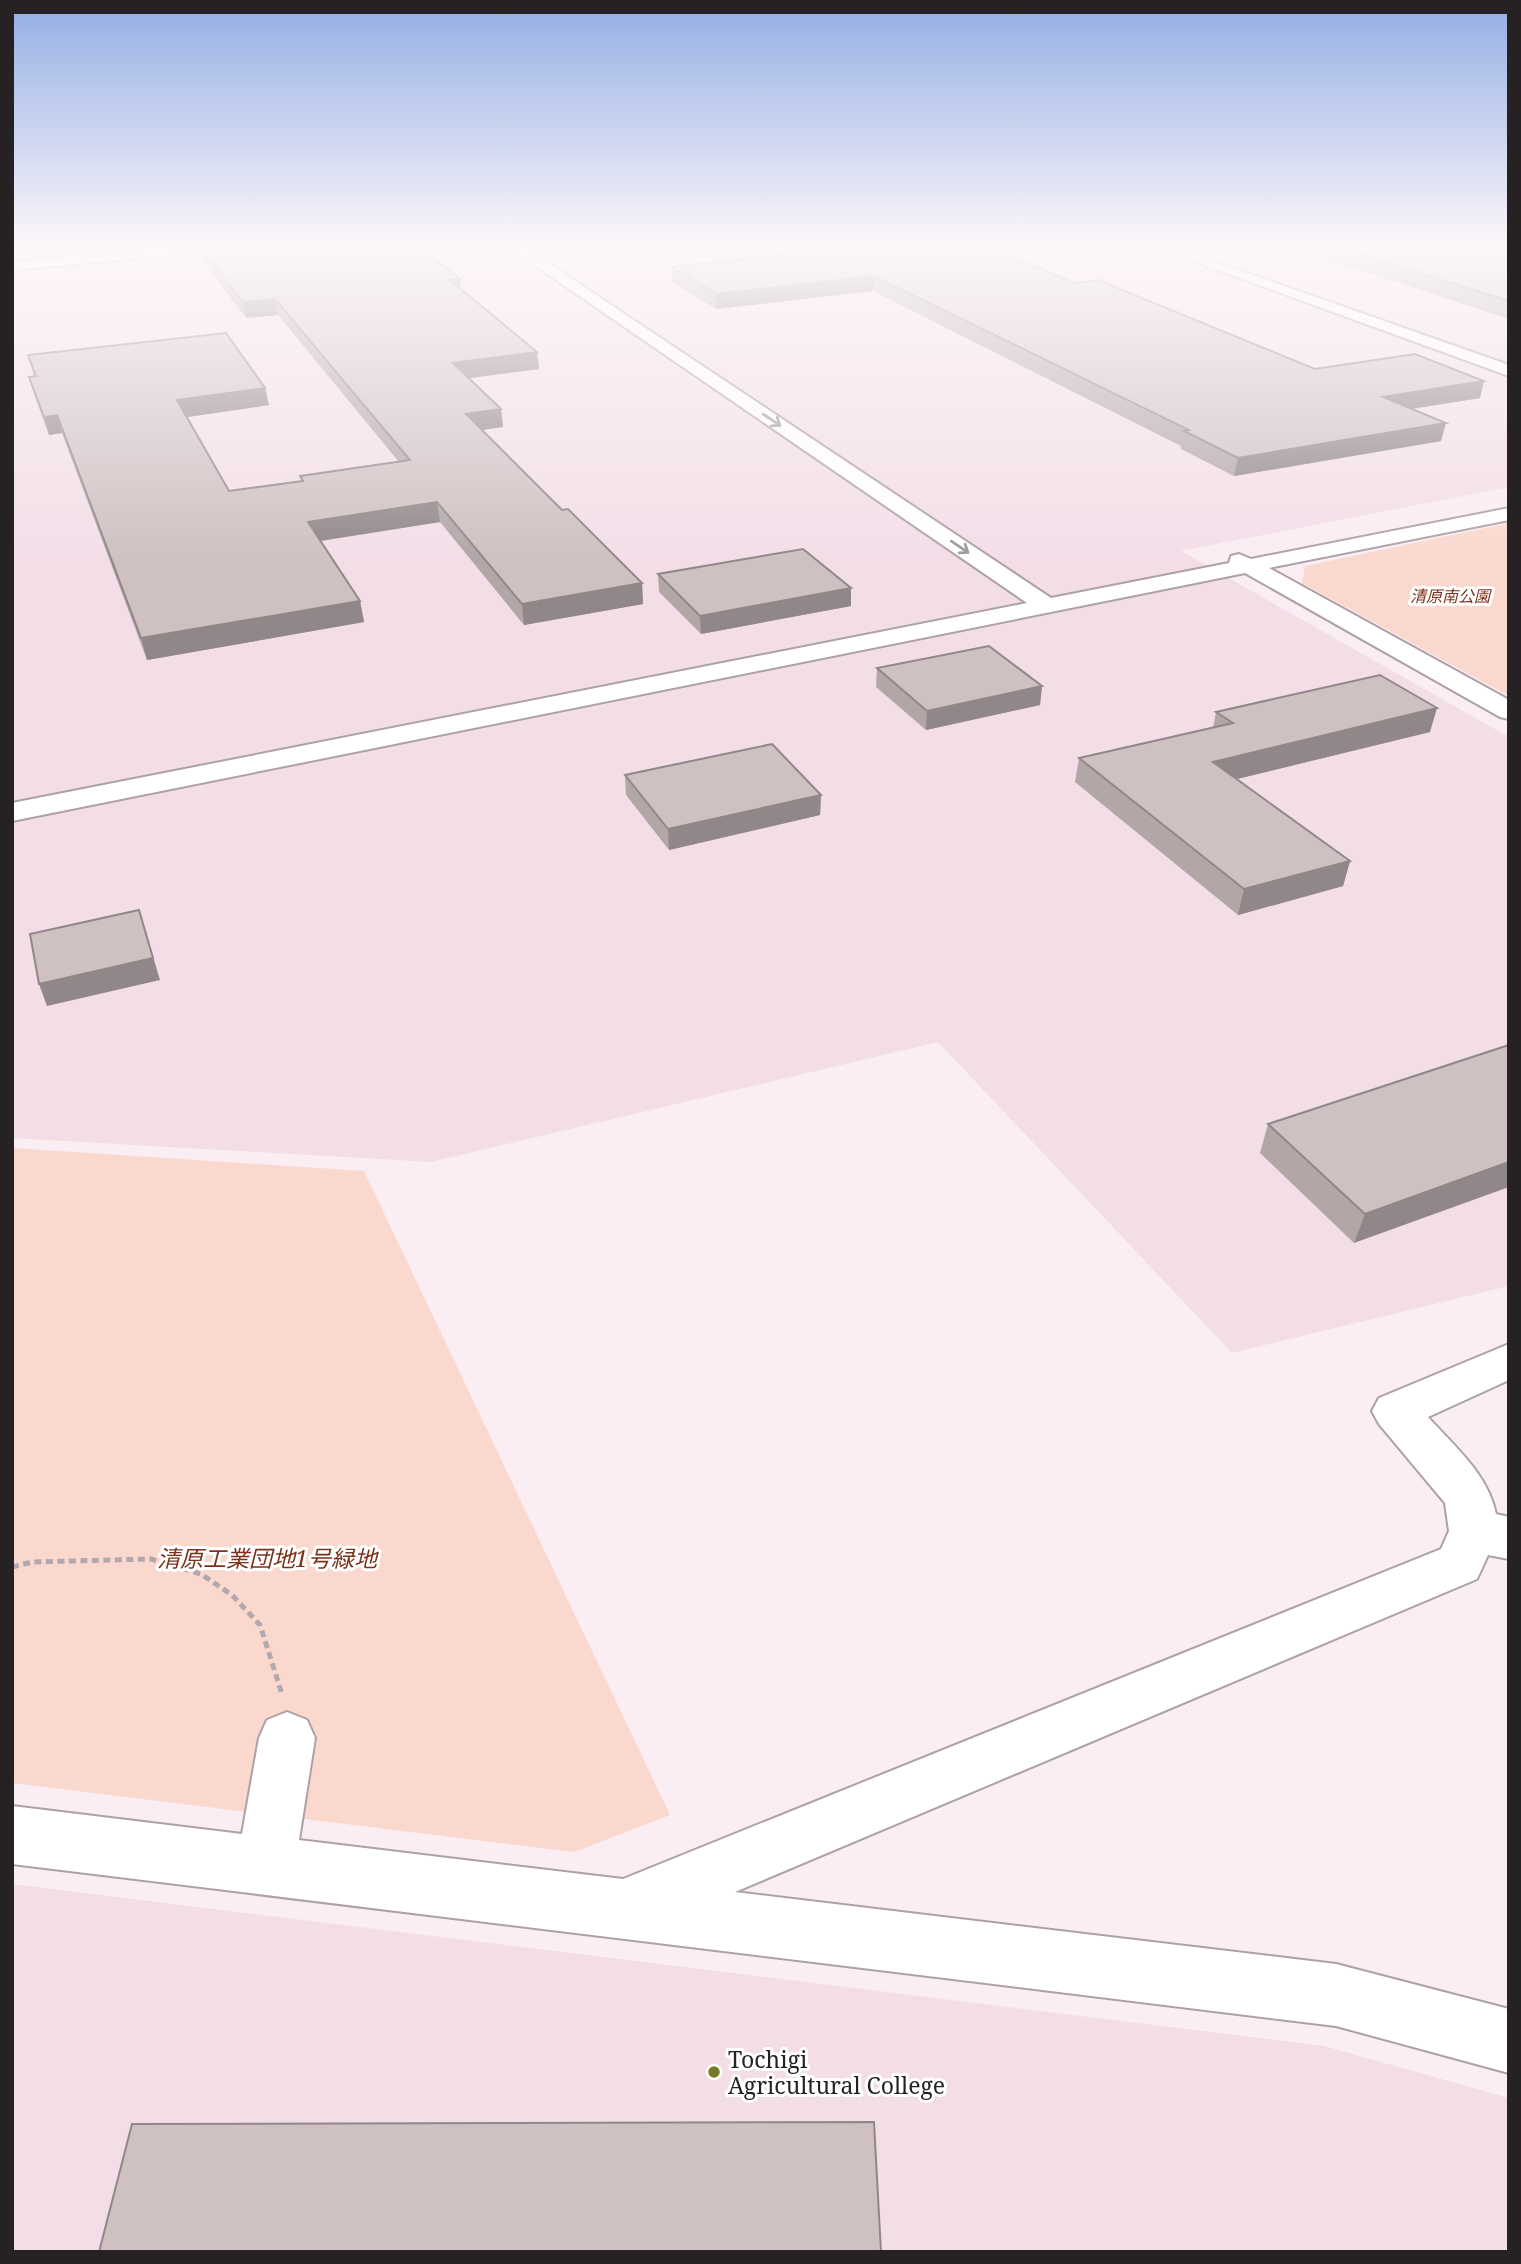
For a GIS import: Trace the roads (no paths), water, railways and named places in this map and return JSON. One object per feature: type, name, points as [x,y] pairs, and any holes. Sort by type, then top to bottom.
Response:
[{"type":"street","points":[[642,351],[910,537]]},
{"type":"street","points":[[664,351],[1024,603]]},
{"type":"street","points":[[1452,351],[1509,371]]},
{"type":"street","points":[[1477,351],[1509,362]]},
{"type":"street","points":[[12,812],[1238,560],[1509,499]]},
{"type":"street","points":[[1238,560],[1509,514]]},
{"type":"street","points":[[1238,560],[1509,711]]},
{"type":"street","points":[[12,795],[1024,603]]},
{"type":"street","points":[[625,1908],[1459,1564],[1491,1535],[1468,1496],[1395,1411],[1509,1361]]},
{"type":"street","points":[[265,1866],[287,1738]]},
{"type":"street","points":[[12,1835],[1336,1995],[1509,2040]]},
{"type":"place","name":"Tochigi Agricultural College","points":[[714,2072]]},
{"type":"park label","name":"清原南公園","points":[[1450,596]]},
{"type":"park label","name":"清原工業団地1号緑地","points":[[267,1558]]}]
